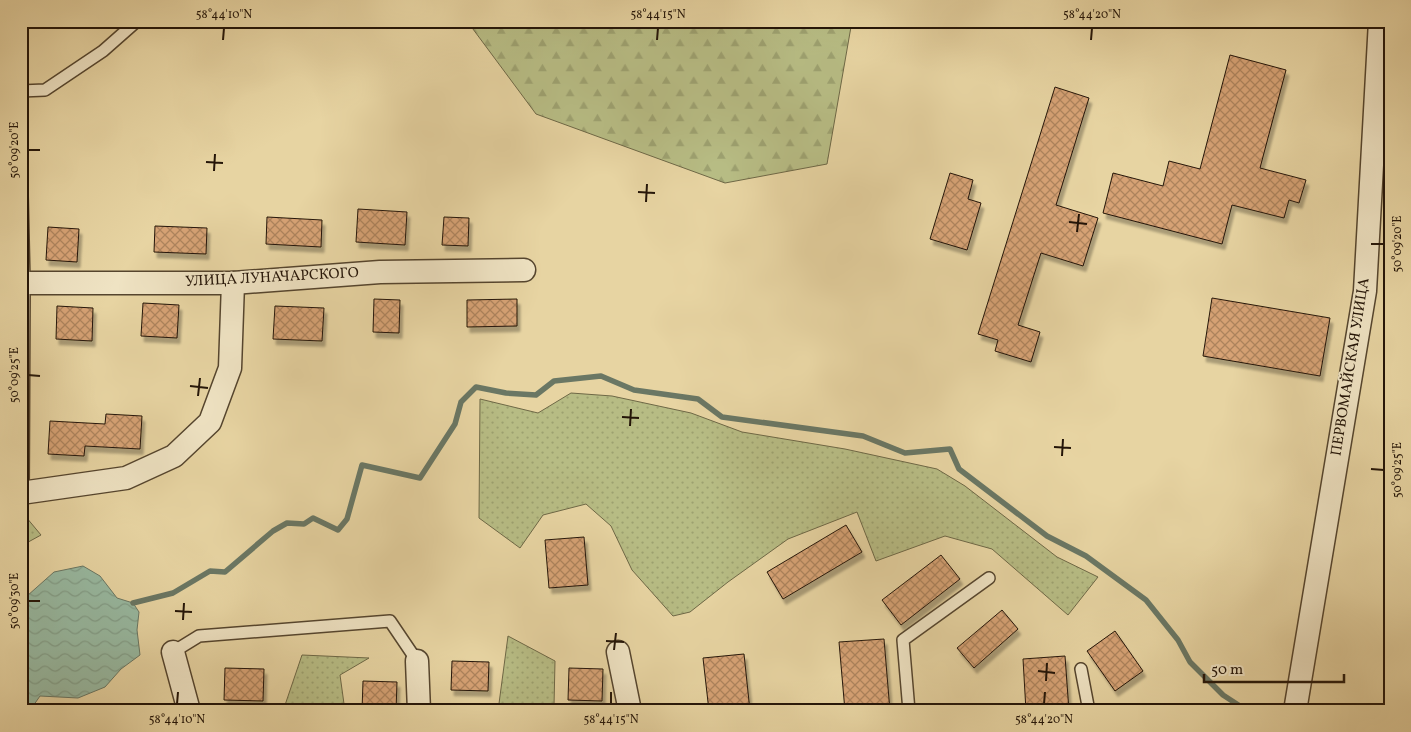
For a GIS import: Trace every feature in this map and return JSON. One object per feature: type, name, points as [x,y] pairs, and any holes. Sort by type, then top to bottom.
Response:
[{"type":"street","name":"ПЕРВОМАЙСКАЯ УЛИЦА","points":[[1295,711],[1365,291],[1380,21]]},
{"type":"street","name":"УЛИЦА ЛУНАЧАРСКОГО","points":[[23,283],[233,282],[380,272],[524,270]]},
{"type":"street","points":[[22,493],[126,478],[174,456],[210,422],[230,368],[233,282]]},
{"type":"street","points":[[173,652],[189,711]]},
{"type":"street","points":[[618,652],[630,711]]},
{"type":"street","points":[[417,661],[419,711]]},
{"type":"lane","points":[[21,91],[45,90],[103,52],[137,21]]},
{"type":"lane","points":[[21,152],[23,283],[22,493]]},
{"type":"lane","points":[[909,711],[903,640],[989,578]]},
{"type":"lane","points":[[173,652],[199,636],[390,621],[417,661]]},
{"type":"lane","points":[[1081,668],[1089,711]]},
{"type":"green space","points":[[467,21],[852,21],[827,164],[725,183],[536,114]]},
{"type":"green space","points":[[571,393],[612,396],[691,413],[742,432],[845,449],[937,469],[965,486],[1057,557],[1098,577],[1068,615],[992,549],[945,536],[876,561],[857,512],[788,539],[690,612],[673,616],[632,570],[611,526],[586,504],[543,515],[520,548],[479,518],[480,399],[538,413]]},
{"type":"green space","points":[[21,511],[41,535],[21,546]]},
{"type":"green space","points":[[508,636],[555,661],[554,706],[559,711],[498,711]]},
{"type":"green space","points":[[302,655],[369,658],[340,675],[345,711],[283,711]]},
{"type":"water","points":[[83,566],[100,576],[117,598],[133,603],[139,612],[137,630],[140,655],[121,669],[105,687],[78,698],[40,696],[31,709],[21,711],[21,597],[27,596],[54,572]]},
{"type":"building","points":[[1230,55],[1286,70],[1260,168],[1306,180],[1299,203],[1289,200],[1284,218],[1232,205],[1222,244],[1103,213],[1113,173],[1163,186],[1169,161],[1200,169]]},
{"type":"building","points":[[1055,87],[1089,98],[1056,205],[1098,218],[1083,266],[1041,253],[1018,325],[1040,332],[1031,362],[995,351],[998,340],[978,334]]},
{"type":"building","points":[[950,173],[973,180],[968,199],[981,203],[967,250],[930,239]]},
{"type":"building","points":[[358,209],[407,212],[405,245],[356,242]]},
{"type":"building","points":[[267,217],[322,220],[321,247],[266,244]]},
{"type":"building","points":[[444,217],[469,218],[468,246],[442,245]]},
{"type":"building","points":[[155,226],[207,228],[206,254],[154,252]]},
{"type":"building","points":[[48,227],[79,229],[77,262],[46,260]]},
{"type":"building","points":[[1212,298],[1330,318],[1320,376],[1203,356]]},
{"type":"building","points":[[374,299],[400,300],[399,333],[373,332]]},
{"type":"building","points":[[517,299],[517,326],[467,327],[467,300]]},
{"type":"building","points":[[143,303],[179,305],[177,338],[141,336]]},
{"type":"building","points":[[57,306],[93,308],[92,341],[56,339]]},
{"type":"building","points":[[275,306],[324,308],[322,341],[273,339]]},
{"type":"building","points":[[106,414],[142,416],[140,449],[85,446],[84,456],[48,454],[50,421],[105,424]]},
{"type":"building","points":[[846,525],[862,552],[783,599],[767,572]]},
{"type":"building","points":[[584,537],[588,585],[549,588],[545,540]]},
{"type":"building","points":[[941,555],[960,579],[901,625],[882,600]]},
{"type":"building","points":[[1002,610],[1018,629],[974,668],[957,648]]},
{"type":"building","points":[[1115,631],[1143,671],[1115,691],[1087,651]]},
{"type":"building","points":[[884,639],[890,711],[845,711],[839,642]]},
{"type":"building","points":[[744,654],[750,711],[709,711],[703,658]]},
{"type":"building","points":[[1065,656],[1069,711],[1026,711],[1023,659]]},
{"type":"building","points":[[452,661],[489,662],[488,691],[451,690]]},
{"type":"building","points":[[225,668],[264,669],[263,701],[224,700]]},
{"type":"building","points":[[569,668],[603,669],[602,701],[568,700]]},
{"type":"building","points":[[363,681],[397,682],[396,711],[362,711]]},
{"type":"waterway","points":[[133,603],[173,593],[210,571],[225,572],[273,531],[287,523],[304,524],[313,518],[338,530],[347,519],[362,465],[420,478],[455,424],[461,402],[476,387],[506,393],[536,395],[554,381],[601,376],[634,390],[698,399],[722,417],[863,436],[905,453],[950,449],[959,469],[1047,536],[1086,556],[1146,600],[1178,640],[1190,662],[1223,695],[1246,710],[1291,708]]}]
